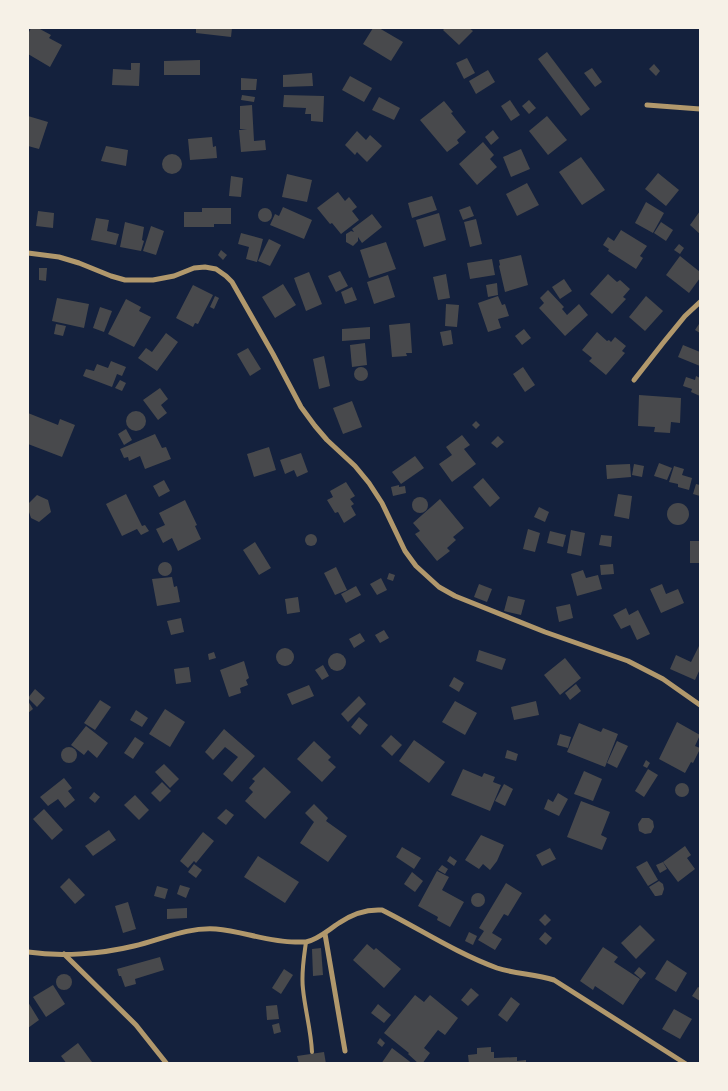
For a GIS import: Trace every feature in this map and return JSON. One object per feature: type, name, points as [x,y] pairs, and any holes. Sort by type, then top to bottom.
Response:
[{"type":"street","points":[[647,105],[700,108]]},
{"type":"street","points":[[28,253],[59,257],[111,276],[136,281],[174,276],[194,268],[216,269],[232,282],[301,407],[314,426],[356,466],[382,503],[405,551],[416,566],[439,588],[545,632],[628,661],[662,678],[700,705]]},
{"type":"street","points":[[634,380],[668,336],[700,302]]},
{"type":"street","points":[[28,952],[64,954],[117,950],[198,929],[216,929],[279,941],[306,942],[325,934],[356,913],[382,910],[466,954],[498,968],[554,980],[686,1064]]},
{"type":"street","points":[[325,934],[345,1051]]},
{"type":"street","points":[[64,954],[136,1025],[167,1064]]},
{"type":"lane","points":[[306,942],[302,976],[312,1052]]},
{"type":"building","points":[[31,28],[38,28],[51,35],[49,38],[62,45],[50,67],[28,54],[28,34]]},
{"type":"building","points":[[196,28],[232,28],[231,37],[196,33]]},
{"type":"building","points":[[373,28],[379,28],[403,42],[391,61],[363,44]]},
{"type":"building","points":[[445,28],[469,28],[473,31],[459,45],[443,30]]},
{"type":"building","points":[[547,52],[590,109],[581,116],[538,59]]},
{"type":"building","points":[[467,58],[475,73],[464,79],[456,63]]},
{"type":"building","points":[[200,60],[200,75],[164,75],[164,61]]},
{"type":"building","points":[[131,63],[140,63],[139,86],[112,85],[113,69],[131,70]]},
{"type":"building","points":[[654,64],[660,71],[656,76],[649,69]]},
{"type":"building","points":[[592,68],[602,82],[595,87],[584,73]]},
{"type":"building","points":[[488,70],[495,82],[476,94],[469,81]]},
{"type":"building","points":[[312,73],[313,86],[283,87],[283,75]]},
{"type":"building","points":[[350,76],[372,88],[364,102],[342,90]]},
{"type":"building","points":[[241,78],[257,79],[256,90],[241,90]]},
{"type":"building","points":[[242,95],[255,97],[254,102],[241,100]]},
{"type":"building","points":[[284,95],[324,96],[323,122],[311,121],[311,114],[305,114],[306,108],[283,107]]},
{"type":"building","points":[[379,97],[400,108],[394,120],[372,110]]},
{"type":"building","points":[[510,100],[520,115],[511,121],[501,106]]},
{"type":"building","points":[[529,100],[536,108],[529,114],[522,106]]},
{"type":"building","points":[[444,101],[466,132],[457,140],[459,143],[447,152],[420,120]]},
{"type":"building","points":[[252,105],[254,141],[265,140],[266,150],[241,152],[239,130],[247,130],[240,129],[240,106]]},
{"type":"building","points":[[28,116],[48,122],[39,149],[28,146]]},
{"type":"building","points":[[547,116],[567,140],[548,155],[529,131]]},
{"type":"building","points":[[493,130],[499,138],[491,145],[485,137]]},
{"type":"building","points":[[357,131],[366,140],[370,135],[382,146],[367,162],[357,152],[355,155],[345,145]]},
{"type":"building","points":[[212,137],[213,147],[216,146],[217,158],[190,160],[188,139]]},
{"type":"building","points":[[483,142],[494,155],[490,159],[497,167],[477,185],[459,164]]},
{"type":"building","points":[[106,146],[128,150],[126,166],[101,161]]},
{"type":"building","points":[[521,149],[530,169],[511,177],[503,157]]},
{"type":"building","points":[[172,154],[179,157],[182,164],[179,171],[172,174],[165,171],[162,164],[165,157]]},
{"type":"building","points":[[581,157],[605,190],[582,205],[559,172]]},
{"type":"building","points":[[658,173],[679,190],[666,206],[645,189]]},
{"type":"building","points":[[287,174],[312,180],[307,202],[282,197]]},
{"type":"building","points":[[231,176],[243,178],[241,197],[229,196]]},
{"type":"building","points":[[527,183],[539,205],[517,216],[506,194]]},
{"type":"building","points":[[338,192],[345,201],[349,197],[357,207],[352,211],[359,220],[341,234],[317,208]]},
{"type":"building","points":[[432,196],[437,210],[412,218],[408,203]]},
{"type":"building","points":[[646,202],[664,213],[653,233],[635,223]]},
{"type":"building","points":[[470,206],[474,216],[463,220],[459,210]]},
{"type":"building","points":[[283,207],[312,220],[304,239],[270,225],[275,214],[279,216]]},
{"type":"building","points":[[202,208],[231,208],[231,224],[214,224],[214,227],[184,227],[184,212],[202,212]]},
{"type":"building","points":[[262,208],[268,208],[272,215],[268,222],[262,222],[258,218],[258,212]]},
{"type":"building","points":[[38,211],[54,213],[53,228],[36,226]]},
{"type":"building","points":[[700,211],[700,234],[690,225]]},
{"type":"building","points":[[439,213],[446,240],[424,247],[416,220]]},
{"type":"building","points":[[372,214],[382,227],[362,243],[358,237],[358,241],[353,246],[346,242],[346,234],[351,231],[354,232],[352,229]]},
{"type":"building","points":[[96,218],[109,220],[107,231],[119,234],[116,245],[91,240]]},
{"type":"building","points":[[476,219],[482,244],[470,247],[464,222]]},
{"type":"building","points":[[125,222],[144,227],[142,240],[144,241],[141,251],[120,247]]},
{"type":"building","points":[[661,222],[673,230],[666,241],[654,233]]},
{"type":"building","points":[[151,226],[164,231],[156,255],[143,251]]},
{"type":"building","points":[[621,230],[647,246],[640,256],[643,258],[636,269],[608,251],[609,249],[603,245],[608,237],[614,241]]},
{"type":"building","points":[[241,233],[263,239],[257,262],[246,259],[249,247],[238,244]]},
{"type":"building","points":[[269,239],[281,245],[270,266],[258,261]]},
{"type":"building","points":[[386,242],[396,269],[369,278],[360,250]]},
{"type":"building","points":[[679,244],[684,248],[680,254],[674,250]]},
{"type":"building","points":[[221,250],[227,255],[223,260],[218,255]]},
{"type":"building","points":[[521,255],[528,285],[505,292],[499,260]]},
{"type":"building","points":[[680,256],[700,272],[700,278],[689,293],[666,275]]},
{"type":"building","points":[[492,259],[495,275],[470,279],[467,263]]},
{"type":"building","points":[[39,268],[47,268],[46,281],[39,280]]},
{"type":"building","points":[[340,271],[348,286],[336,292],[328,276]]},
{"type":"building","points":[[309,272],[322,304],[306,311],[294,278]]},
{"type":"building","points":[[446,274],[450,298],[438,300],[433,277]]},
{"type":"building","points":[[608,274],[617,282],[620,280],[630,289],[623,297],[626,299],[612,314],[590,294]]},
{"type":"building","points":[[388,275],[395,297],[374,304],[367,282]]},
{"type":"building","points":[[564,279],[572,291],[560,299],[552,287]]},
{"type":"building","points":[[497,283],[498,295],[488,297],[486,285]]},
{"type":"building","points":[[283,284],[296,305],[275,318],[262,297]]},
{"type":"building","points":[[193,285],[213,295],[198,324],[195,323],[193,327],[176,318]]},
{"type":"building","points":[[352,287],[357,300],[345,304],[341,292]]},
{"type":"building","points":[[548,290],[564,307],[562,309],[567,315],[579,304],[588,315],[565,336],[539,308],[544,303],[540,298]]},
{"type":"building","points":[[215,296],[219,298],[214,309],[210,307]]},
{"type":"building","points":[[498,296],[502,305],[505,304],[509,316],[498,319],[501,328],[488,332],[478,303]]},
{"type":"building","points":[[646,296],[663,311],[645,331],[629,317]]},
{"type":"building","points":[[57,298],[89,304],[84,328],[52,321]]},
{"type":"building","points":[[126,299],[141,307],[139,311],[151,317],[134,347],[108,334]]},
{"type":"building","points":[[446,304],[459,305],[457,327],[445,326]]},
{"type":"building","points":[[100,307],[112,311],[104,332],[93,328]]},
{"type":"building","points":[[410,323],[412,353],[406,353],[407,356],[392,357],[389,325]]},
{"type":"building","points":[[56,324],[66,326],[63,336],[54,334]]},
{"type":"building","points":[[700,325],[700,333],[695,330]]},
{"type":"building","points":[[370,327],[370,339],[342,341],[342,329]]},
{"type":"building","points":[[524,329],[531,338],[522,345],[515,336]]},
{"type":"building","points":[[451,330],[453,344],[443,346],[440,332]]},
{"type":"building","points":[[597,332],[607,341],[611,342],[615,337],[626,346],[622,351],[625,353],[606,375],[589,361],[592,358],[582,350]]},
{"type":"building","points":[[166,333],[178,342],[157,371],[138,358],[146,348],[152,352]]},
{"type":"building","points":[[365,343],[367,365],[352,367],[350,345]]},
{"type":"building","points":[[683,345],[700,352],[700,366],[678,357]]},
{"type":"building","points":[[248,348],[261,369],[250,376],[237,354]]},
{"type":"building","points":[[324,356],[330,386],[319,389],[313,359]]},
{"type":"building","points":[[111,361],[126,367],[122,376],[117,374],[112,387],[83,376],[86,369],[94,371],[97,364],[108,368]]},
{"type":"building","points":[[358,367],[364,367],[368,374],[364,381],[358,381],[354,377],[354,371]]},
{"type":"building","points":[[523,367],[535,385],[525,392],[513,374]]},
{"type":"building","points":[[696,376],[700,378],[700,396],[691,392],[692,389],[683,386],[686,377],[695,380]]},
{"type":"building","points":[[120,380],[126,383],[122,391],[115,388]]},
{"type":"building","points":[[160,388],[168,399],[161,405],[167,413],[158,420],[143,400]]},
{"type":"building","points":[[639,395],[681,398],[680,423],[671,422],[670,433],[654,432],[655,427],[638,426]]},
{"type":"building","points":[[352,401],[362,427],[343,434],[333,408]]},
{"type":"building","points":[[136,411],[143,414],[146,421],[143,428],[136,431],[129,428],[126,421],[129,414]]},
{"type":"building","points":[[28,413],[58,425],[60,419],[75,425],[62,457],[28,444]]},
{"type":"building","points":[[476,421],[480,425],[476,429],[472,425]]},
{"type":"building","points":[[126,429],[132,440],[124,445],[118,434]]},
{"type":"building","points":[[155,434],[162,448],[166,447],[171,459],[145,469],[140,456],[129,461],[128,457],[124,458],[120,449]]},
{"type":"building","points":[[462,435],[470,445],[464,449],[476,464],[452,482],[439,464],[452,455],[446,447]]},
{"type":"building","points":[[498,436],[504,442],[497,448],[491,443]]},
{"type":"building","points":[[269,447],[276,470],[254,477],[247,454]]},
{"type":"building","points":[[301,453],[308,472],[297,477],[294,470],[285,474],[280,460]]},
{"type":"building","points":[[415,456],[424,468],[401,484],[392,472]]},
{"type":"building","points":[[659,463],[672,468],[667,480],[654,476]]},
{"type":"building","points":[[630,464],[631,477],[607,479],[606,465]]},
{"type":"building","points":[[634,464],[644,466],[642,477],[632,475]]},
{"type":"building","points":[[674,466],[684,469],[682,475],[692,478],[689,490],[669,482]]},
{"type":"building","points":[[483,478],[500,498],[490,507],[473,487]]},
{"type":"building","points":[[164,480],[170,491],[159,497],[153,486]]},
{"type":"building","points":[[346,482],[355,496],[350,499],[354,504],[351,506],[356,515],[344,523],[338,512],[335,513],[327,500],[333,497],[330,491]]},
{"type":"building","points":[[696,484],[700,485],[700,496],[693,494]]},
{"type":"building","points":[[399,485],[399,487],[405,486],[406,493],[393,496],[391,487]]},
{"type":"building","points":[[126,494],[142,526],[145,525],[149,531],[141,535],[137,529],[122,536],[106,504]]},
{"type":"building","points":[[618,494],[632,496],[629,519],[614,516]]},
{"type":"building","points":[[37,495],[48,500],[51,512],[39,522],[31,518],[28,509],[28,504]]},
{"type":"building","points":[[417,497],[423,497],[428,502],[426,511],[417,513],[412,508],[412,502]]},
{"type":"building","points":[[440,499],[464,528],[453,537],[456,540],[447,548],[450,551],[437,561],[415,534],[420,531],[413,523]]},
{"type":"building","points":[[185,500],[197,525],[195,526],[201,539],[178,551],[172,538],[163,543],[156,529],[165,525],[159,513]]},
{"type":"building","points":[[678,503],[688,510],[689,514],[682,524],[678,525],[668,518],[667,514],[674,504]]},
{"type":"building","points":[[539,507],[549,512],[545,522],[534,517]]},
{"type":"building","points":[[528,529],[540,533],[535,552],[523,549]]},
{"type":"building","points":[[571,530],[585,533],[581,556],[567,553]]},
{"type":"building","points":[[550,531],[566,535],[563,547],[547,543]]},
{"type":"building","points":[[309,534],[313,534],[317,540],[313,546],[309,546],[305,542],[305,538]]},
{"type":"building","points":[[601,535],[612,536],[611,547],[599,545]]},
{"type":"building","points":[[690,541],[700,541],[700,563],[690,563]]},
{"type":"building","points":[[255,542],[271,568],[259,575],[243,550]]},
{"type":"building","points":[[162,562],[168,562],[172,569],[168,576],[162,576],[158,572],[158,566]]},
{"type":"building","points":[[613,564],[614,574],[601,575],[600,565]]},
{"type":"building","points":[[336,567],[347,590],[335,595],[324,573]]},
{"type":"building","points":[[583,570],[586,578],[598,575],[602,589],[577,596],[571,574]]},
{"type":"building","points":[[389,573],[395,575],[393,581],[387,579]]},
{"type":"building","points":[[172,577],[174,587],[177,586],[180,602],[157,606],[152,579]]},
{"type":"building","points":[[381,578],[387,590],[377,595],[370,584]]},
{"type":"building","points":[[479,584],[492,589],[487,602],[474,597]]},
{"type":"building","points":[[662,584],[666,594],[678,589],[684,603],[661,613],[650,589]]},
{"type":"building","points":[[356,586],[361,595],[346,603],[341,594]]},
{"type":"building","points":[[508,596],[525,600],[521,615],[504,611]]},
{"type":"building","points":[[298,597],[300,612],[287,614],[285,599]]},
{"type":"building","points":[[570,604],[573,618],[559,622],[556,607]]},
{"type":"building","points":[[626,608],[629,615],[638,610],[650,634],[637,640],[630,625],[621,629],[613,615]]},
{"type":"building","points":[[181,618],[184,632],[171,635],[167,621]]},
{"type":"building","points":[[384,630],[389,638],[380,643],[375,635]]},
{"type":"building","points":[[360,633],[365,641],[354,648],[349,639]]},
{"type":"building","points":[[700,644],[700,669],[695,680],[670,669],[676,655],[691,662]]},
{"type":"building","points":[[285,648],[291,651],[294,657],[291,663],[285,666],[279,663],[276,657],[279,651]]},
{"type":"building","points":[[479,650],[506,659],[502,670],[476,661]]},
{"type":"building","points":[[214,652],[216,658],[209,660],[208,654]]},
{"type":"building","points":[[337,653],[343,656],[346,662],[343,668],[337,671],[331,668],[328,662],[331,656]]},
{"type":"building","points":[[565,658],[581,678],[560,695],[544,675]]},
{"type":"building","points":[[244,661],[249,678],[246,680],[248,685],[240,688],[241,693],[229,697],[220,670]]},
{"type":"building","points":[[323,665],[329,676],[322,680],[315,670]]},
{"type":"building","points":[[189,667],[191,682],[176,684],[174,669]]},
{"type":"building","points":[[454,677],[464,683],[459,692],[449,686]]},
{"type":"building","points":[[576,684],[581,691],[570,700],[565,693]]},
{"type":"building","points":[[309,685],[314,696],[292,705],[287,694]]},
{"type":"building","points":[[35,689],[45,698],[37,707],[28,698]]},
{"type":"building","points":[[359,696],[366,704],[348,722],[341,714]]},
{"type":"building","points":[[100,700],[111,707],[95,730],[84,723]]},
{"type":"building","points":[[28,701],[33,709],[28,713]]},
{"type":"building","points":[[455,701],[477,713],[465,735],[442,722]]},
{"type":"building","points":[[536,701],[539,715],[514,720],[511,707]]},
{"type":"building","points":[[165,709],[185,722],[170,747],[149,734]]},
{"type":"building","points":[[136,710],[148,718],[142,727],[130,720]]},
{"type":"building","points":[[359,717],[368,725],[360,735],[351,727]]},
{"type":"building","points":[[677,722],[700,735],[695,746],[700,749],[685,773],[659,759]]},
{"type":"building","points":[[579,723],[601,732],[603,728],[618,734],[605,767],[567,752]]},
{"type":"building","points":[[86,726],[108,743],[97,758],[88,750],[84,755],[71,745]]},
{"type":"building","points":[[224,729],[255,756],[232,782],[223,774],[238,757],[225,747],[213,760],[205,752]]},
{"type":"building","points":[[560,734],[571,737],[568,748],[557,745]]},
{"type":"building","points":[[391,735],[402,745],[392,756],[381,746]]},
{"type":"building","points":[[135,737],[144,743],[133,759],[124,753]]},
{"type":"building","points":[[414,740],[445,762],[429,783],[399,761]]},
{"type":"building","points":[[314,741],[331,757],[328,760],[336,767],[322,782],[297,759]]},
{"type":"building","points":[[617,741],[628,746],[617,768],[607,763]]},
{"type":"building","points":[[66,747],[72,747],[77,752],[75,761],[66,763],[61,758],[61,752]]},
{"type":"building","points":[[507,750],[518,754],[516,761],[505,758]]},
{"type":"building","points":[[646,760],[650,763],[647,768],[643,766]]},
{"type":"building","points":[[164,764],[179,779],[170,788],[155,772]]},
{"type":"building","points":[[264,767],[291,792],[265,819],[245,801],[253,792],[249,788],[255,781],[252,779]]},
{"type":"building","points":[[463,769],[482,777],[484,773],[495,777],[493,782],[501,785],[490,811],[451,795]]},
{"type":"building","points":[[648,769],[658,775],[644,797],[635,791]]},
{"type":"building","points":[[584,771],[602,779],[593,801],[574,794]]},
{"type":"building","points":[[64,778],[72,788],[68,791],[75,800],[65,808],[58,799],[48,806],[40,797]]},
{"type":"building","points":[[162,782],[171,791],[160,802],[151,793]]},
{"type":"building","points":[[682,783],[687,785],[689,790],[687,795],[682,797],[677,795],[675,790],[677,785]]},
{"type":"building","points":[[504,784],[513,789],[505,806],[495,801]]},
{"type":"building","points":[[94,792],[100,797],[95,803],[89,798]]},
{"type":"building","points":[[558,793],[568,799],[559,816],[544,809],[548,799],[553,802]]},
{"type":"building","points":[[135,795],[149,810],[139,820],[124,805]]},
{"type":"building","points":[[581,801],[610,812],[601,835],[607,838],[602,850],[567,837]]},
{"type":"building","points":[[314,804],[328,818],[326,821],[347,836],[328,862],[300,843],[314,822],[305,813]]},
{"type":"building","points":[[44,809],[63,830],[52,840],[33,819]]},
{"type":"building","points":[[226,809],[234,815],[226,825],[217,818]]},
{"type":"building","points":[[642,818],[649,818],[653,821],[654,827],[651,833],[645,834],[639,831],[638,824]]},
{"type":"building","points":[[109,830],[116,840],[93,856],[85,846]]},
{"type":"building","points":[[203,832],[214,841],[196,863],[194,861],[188,868],[180,861]]},
{"type":"building","points":[[481,835],[504,845],[497,861],[490,870],[483,864],[479,869],[465,860]]},
{"type":"building","points":[[685,846],[691,855],[687,858],[695,869],[678,882],[663,862]]},
{"type":"building","points":[[402,847],[421,858],[414,869],[396,857]]},
{"type":"building","points":[[550,848],[556,859],[542,866],[536,855]]},
{"type":"building","points":[[258,856],[299,882],[285,903],[244,877]]},
{"type":"building","points":[[450,856],[457,861],[454,866],[447,861]]},
{"type":"building","points":[[647,861],[658,880],[648,886],[636,867]]},
{"type":"building","points":[[663,862],[667,869],[660,873],[656,865]]},
{"type":"building","points":[[194,864],[202,870],[196,878],[188,872]]},
{"type":"building","points":[[442,865],[448,869],[445,874],[438,870]]},
{"type":"building","points":[[437,871],[449,877],[442,890],[464,902],[450,927],[437,920],[438,917],[418,906]]},
{"type":"building","points":[[412,872],[423,881],[415,892],[404,884]]},
{"type":"building","points":[[69,878],[85,895],[75,904],[60,887]]},
{"type":"building","points":[[659,881],[663,884],[664,889],[662,895],[655,896],[649,887]]},
{"type":"building","points":[[506,883],[522,893],[508,916],[504,914],[492,933],[502,939],[495,950],[478,940],[484,931],[479,928]]},
{"type":"building","points":[[180,885],[190,888],[186,898],[177,894]]},
{"type":"building","points":[[157,886],[168,889],[165,899],[154,896]]},
{"type":"building","points":[[475,893],[481,893],[485,900],[481,907],[475,907],[471,903],[471,897]]},
{"type":"building","points":[[128,902],[136,929],[123,933],[115,906]]},
{"type":"building","points":[[187,908],[187,918],[167,919],[167,909]]},
{"type":"building","points":[[545,914],[551,920],[545,926],[539,920]]},
{"type":"building","points":[[640,925],[655,940],[636,959],[621,943]]},
{"type":"building","points":[[469,932],[477,936],[473,945],[465,941]]},
{"type":"building","points":[[545,932],[552,938],[546,945],[539,939]]},
{"type":"building","points":[[367,944],[374,950],[376,948],[401,969],[384,988],[353,960]]},
{"type":"building","points":[[603,947],[618,957],[614,962],[640,979],[623,1005],[595,986],[593,990],[580,981]]},
{"type":"building","points":[[321,948],[323,975],[313,976],[312,949]]},
{"type":"building","points":[[160,957],[164,970],[135,979],[136,984],[125,987],[117,969]]},
{"type":"building","points":[[667,960],[687,973],[676,992],[655,979]]},
{"type":"building","points":[[639,967],[646,973],[641,979],[634,973]]},
{"type":"building","points":[[284,969],[293,975],[281,994],[272,988]]},
{"type":"building","points":[[64,974],[72,982],[64,990],[56,982]]},
{"type":"building","points":[[53,985],[65,1004],[46,1017],[33,997]]},
{"type":"building","points":[[698,987],[700,988],[700,1001],[692,996]]},
{"type":"building","points":[[471,988],[479,995],[468,1006],[461,1000]]},
{"type":"building","points":[[415,995],[424,1002],[430,995],[458,1018],[445,1035],[438,1030],[424,1048],[430,1053],[422,1064],[419,1064],[409,1053],[384,1033]]},
{"type":"building","points":[[511,997],[520,1004],[507,1022],[498,1015]]},
{"type":"building","points":[[28,1002],[39,1020],[28,1028]]},
{"type":"building","points":[[378,1004],[391,1015],[384,1023],[371,1013]]},
{"type":"building","points":[[277,1005],[279,1019],[267,1020],[266,1006]]},
{"type":"building","points":[[674,1009],[692,1019],[680,1039],[662,1029]]},
{"type":"building","points":[[279,1023],[281,1032],[274,1034],[272,1025]]},
{"type":"building","points":[[380,1038],[385,1043],[382,1047],[377,1043]]},
{"type":"building","points":[[78,1043],[92,1062],[90,1064],[67,1064],[61,1056]]},
{"type":"building","points":[[491,1047],[491,1052],[494,1052],[494,1058],[517,1057],[517,1061],[526,1060],[526,1064],[469,1064],[468,1055],[477,1054],[477,1048]]},
{"type":"building","points":[[392,1048],[413,1064],[381,1064]]},
{"type":"building","points":[[324,1052],[326,1064],[299,1064],[297,1056]]}]
